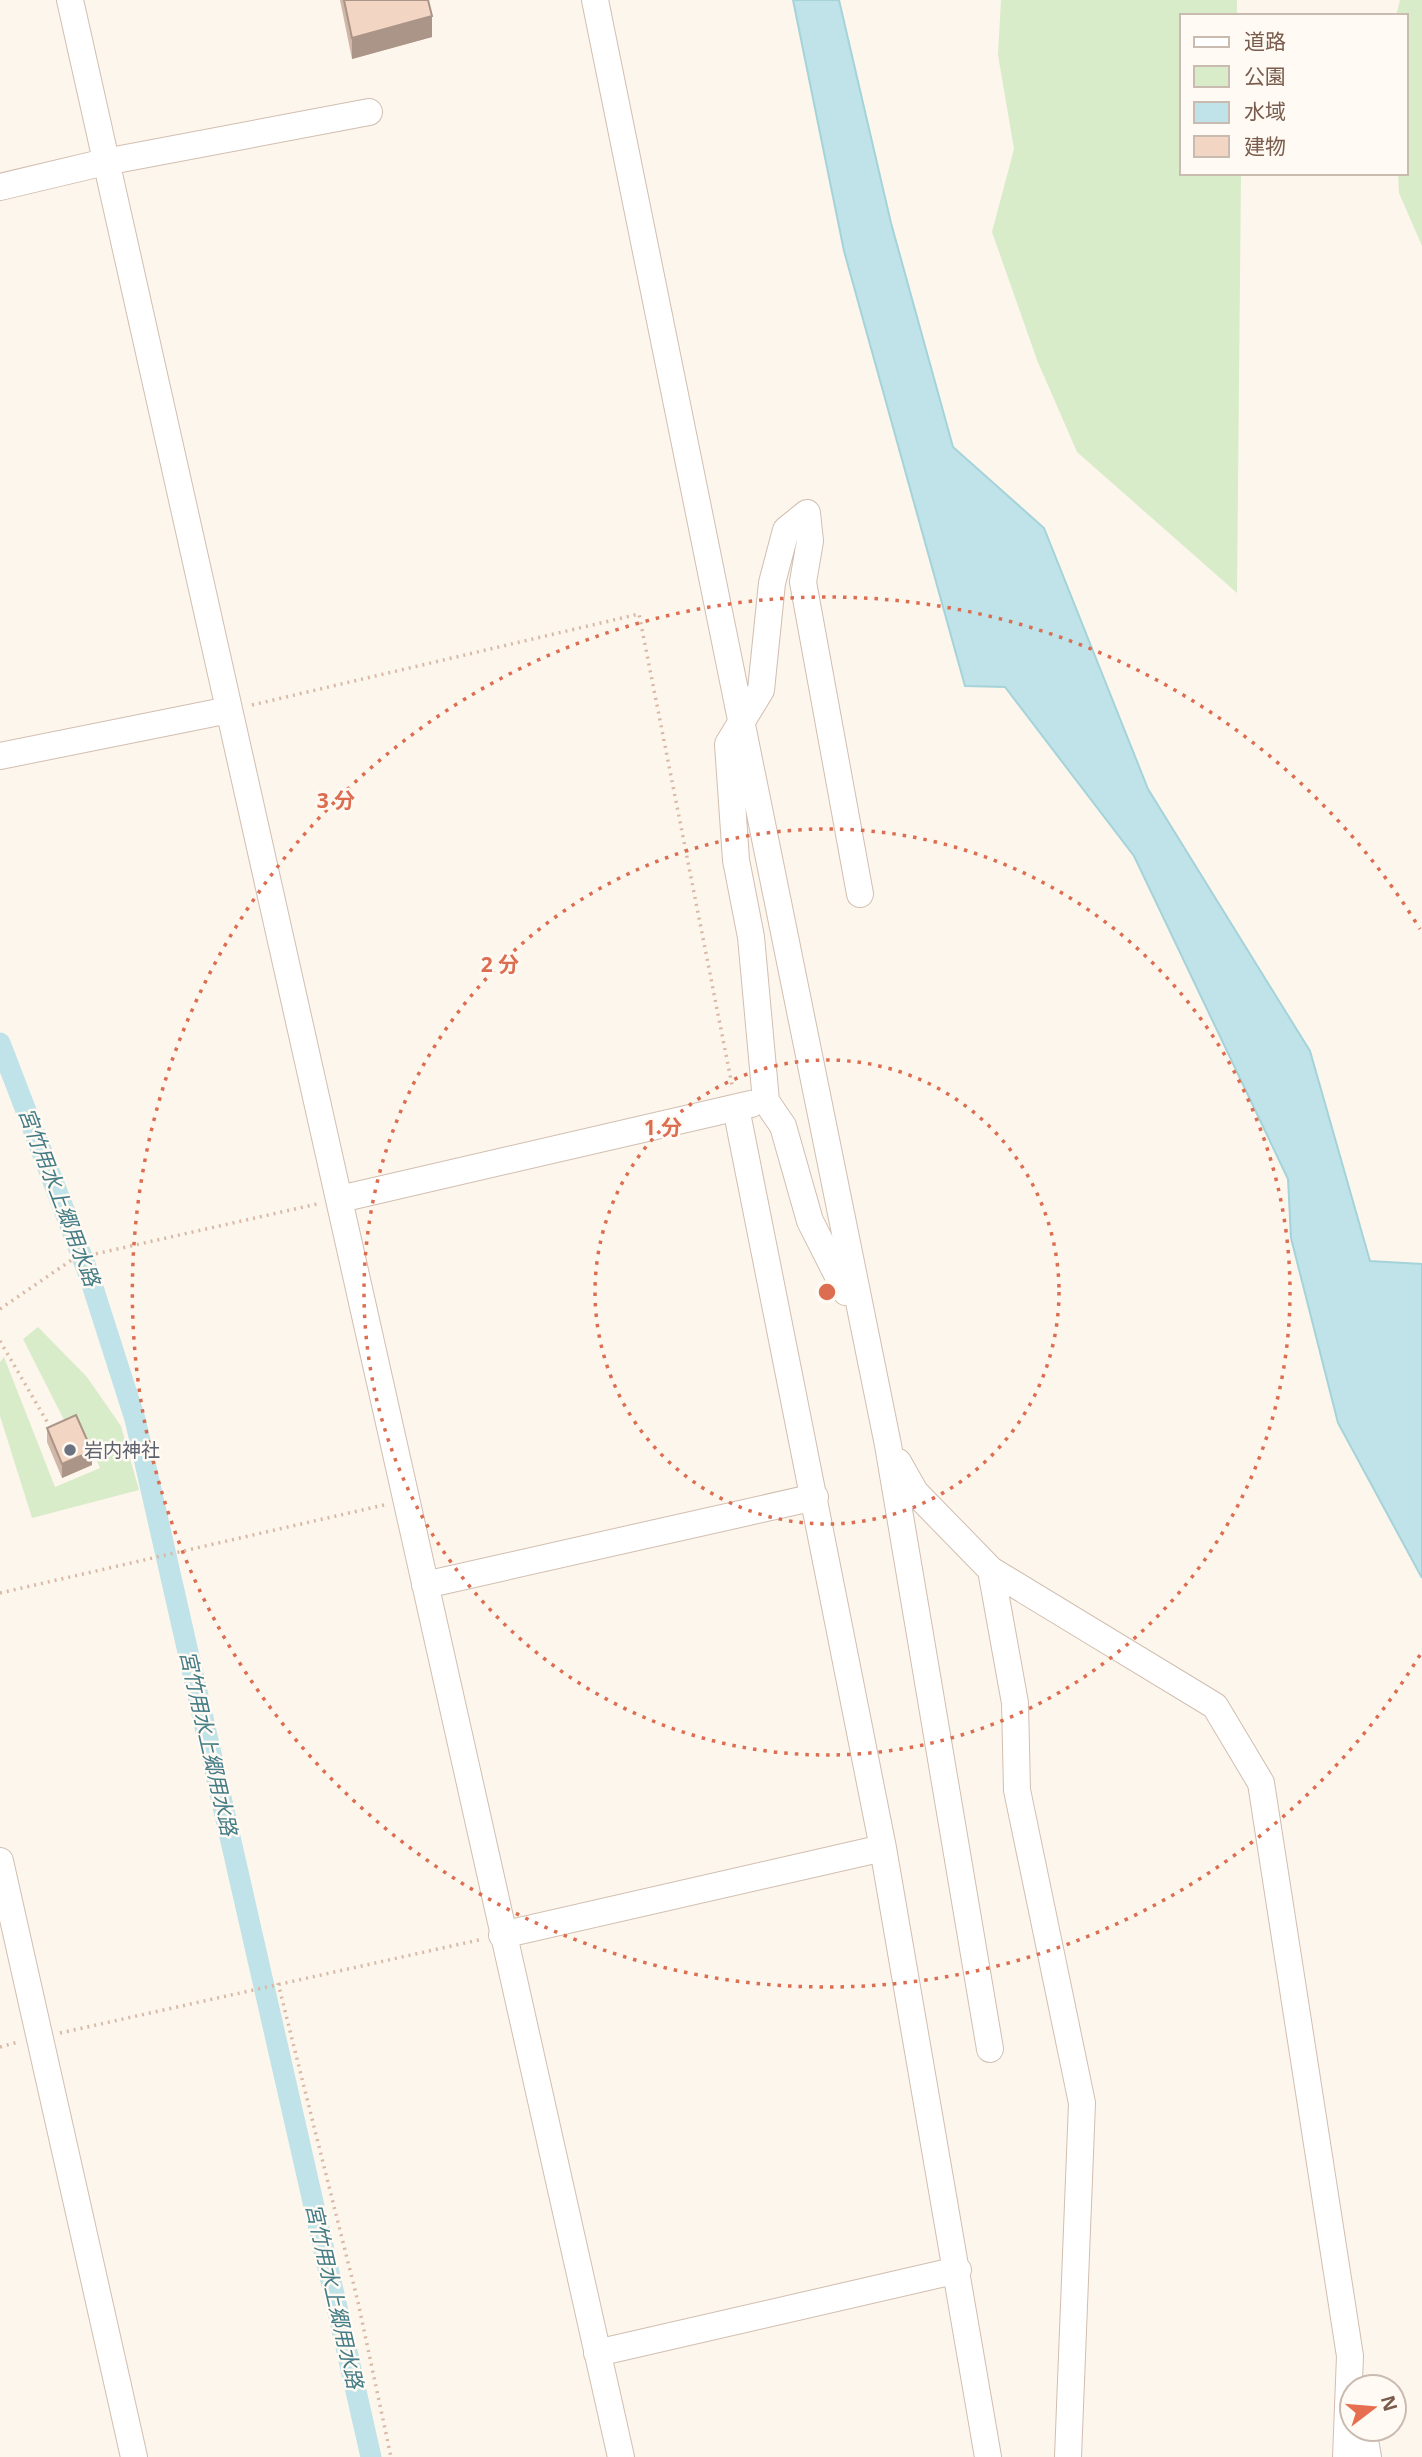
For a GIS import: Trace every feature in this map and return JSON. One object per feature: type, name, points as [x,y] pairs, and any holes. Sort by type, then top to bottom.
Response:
[{"type":"street","points":[[70,0],[621,2457]]},
{"type":"street","points":[[595,0],[888,1445],[990,2049]]},
{"type":"street","points":[[0,187],[105,162],[369,112]]},
{"type":"street","points":[[857,1292],[846,1292],[810,1221],[782,1126],[766,1101],[751,937],[736,860],[728,744],[761,690],[772,583],[786,530],[807,513],[810,541],[803,582],[860,894]]},
{"type":"street","points":[[0,756],[229,710]]},
{"type":"street","points":[[340,1199],[766,1101]]},
{"type":"street","points":[[736,1108],[883,1848],[958,2270],[988,2457]]},
{"type":"street","points":[[888,1445],[915,1492],[991,1570],[1215,1706],[1261,1783],[1353,2373]]},
{"type":"street","points":[[425,1585],[815,1497]]},
{"type":"street","points":[[991,1570],[1015,1703],[1017,1790],[1082,2102],[1068,2457]]},
{"type":"street","points":[[502,1935],[883,1848]]},
{"type":"street","points":[[0,1861],[134,2457]]},
{"type":"street","points":[[597,2353],[958,2270]]},
{"type":"street","points":[[1346,2457],[1350,2356]]},
{"type":"path","points":[[229,710],[639,614],[736,1108]]},
{"type":"path","points":[[0,1308],[73,1259],[340,1199]]},
{"type":"path","points":[[0,1341],[50,1425]]},
{"type":"path","points":[[0,1593],[406,1500]]},
{"type":"path","points":[[0,2047],[502,1935]]},
{"type":"path","points":[[278,1983],[358,2302],[391,2457]]},
{"type":"green space","points":[[1001,0],[1237,0],[1237,14],[1180,14],[1180,175],[1241,175],[1237,593],[1077,452],[1037,360],[992,232],[1014,149],[998,55]]},
{"type":"green space","points":[[1400,0],[1422,0],[1422,246],[1399,193],[1398,175],[1408,175],[1408,14],[1396,14]]},
{"type":"green space","points":[[38,1327],[87,1377],[121,1426],[139,1490],[32,1518],[0,1416],[0,1362],[4,1357],[55,1487],[100,1468],[80,1424],[65,1422],[23,1339]]},
{"type":"water","points":[[793,0],[839,0],[891,223],[953,447],[1044,528],[1148,789],[1310,1051],[1370,1261],[1422,1264],[1422,1578],[1338,1423],[1291,1238],[1288,1179],[1134,856],[1005,687],[965,686],[844,251]]},
{"type":"building","points":[[344,0],[428,0],[432,16],[352,38]]},
{"type":"building","points":[[76,1415],[92,1451],[62,1464],[47,1428]]},
{"type":"waterway","name":"宮竹用水上郷用水路","points":[[0,1043],[89,1275],[135,1419],[371,2457]]},
{"type":"place","name":"岩内神社","points":[[70,1450]]}]
